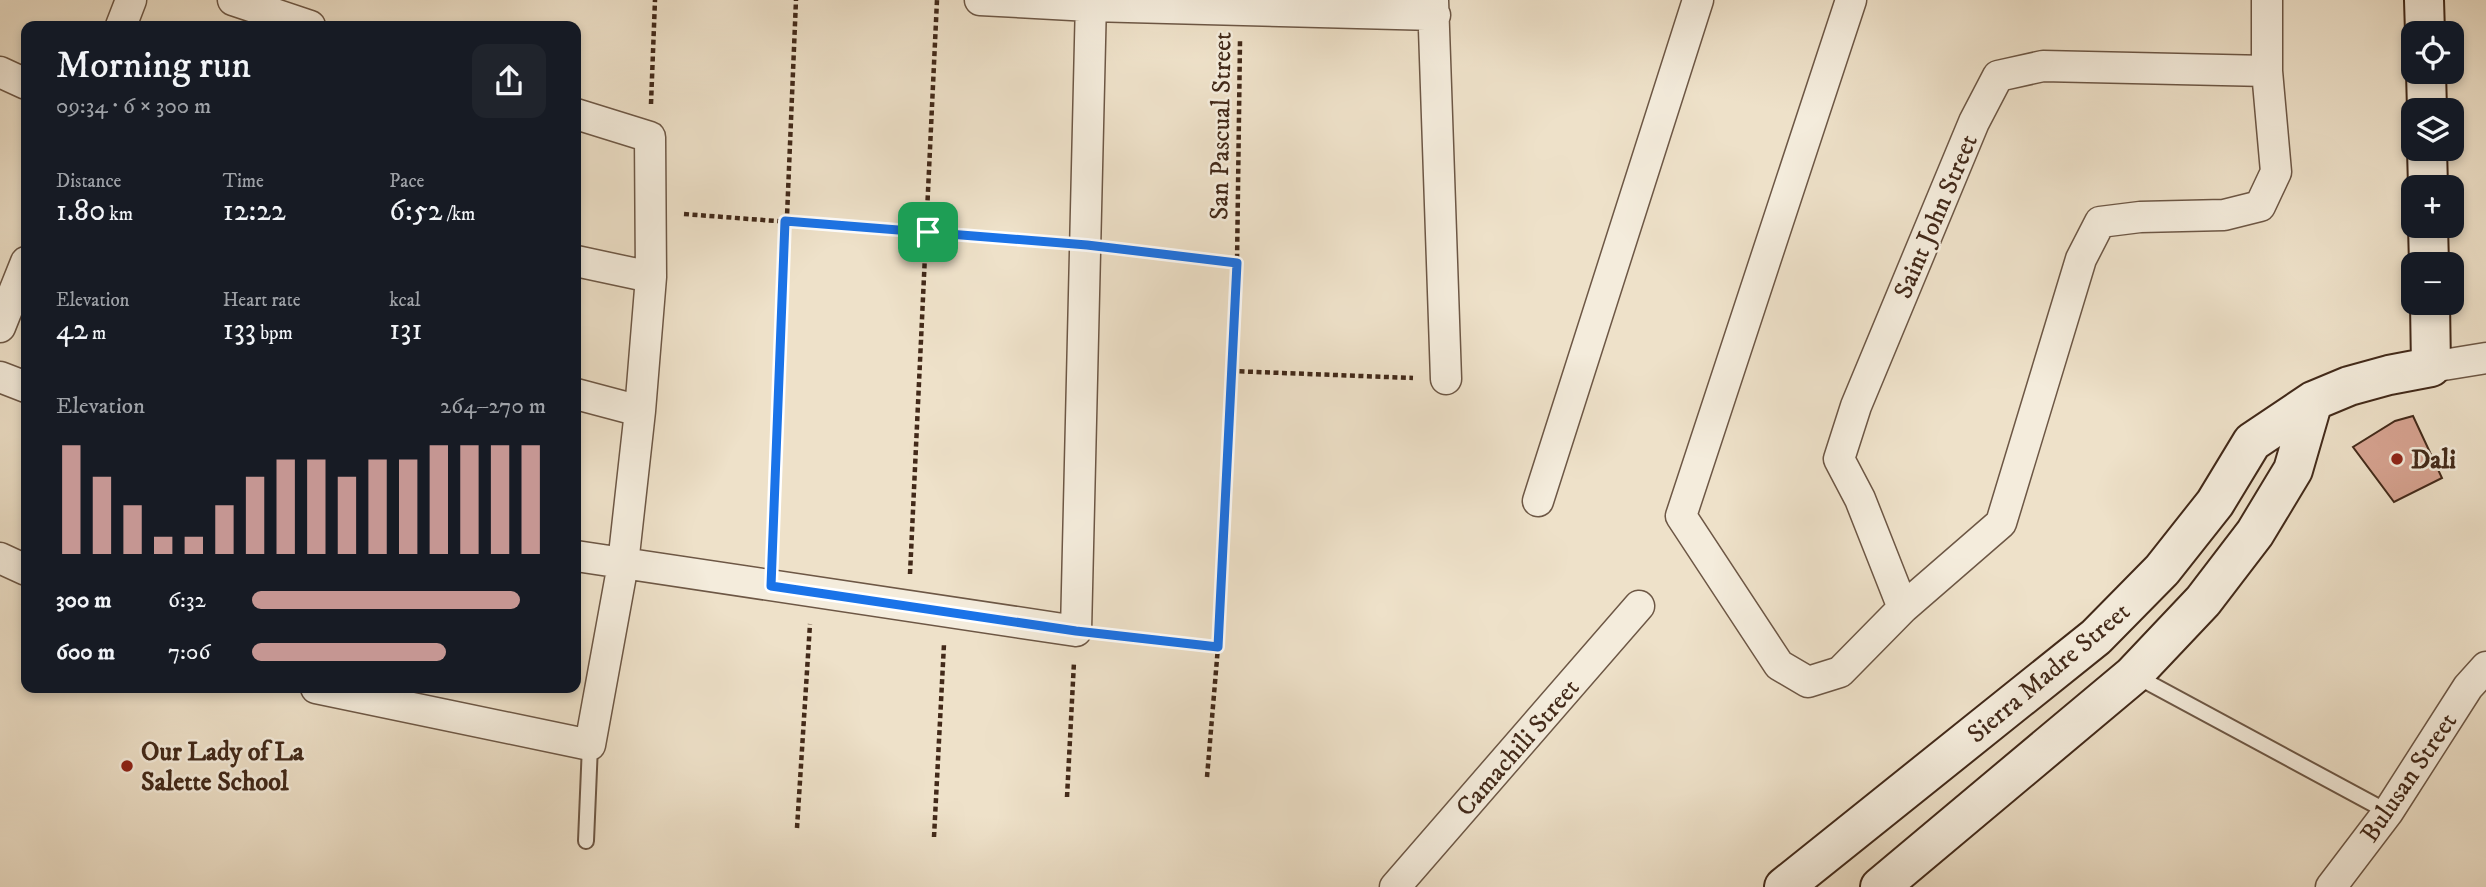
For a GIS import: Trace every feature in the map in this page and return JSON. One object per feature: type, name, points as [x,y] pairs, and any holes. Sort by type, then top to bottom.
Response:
[{"type":"main road","points":[[2424,0],[2425,21]]},
{"type":"main road","points":[[2430,315],[2431,367]]},
{"type":"main road","name":"Sierra Madre Street","points":[[1784,887],[2096,637],[2170,560],[2215,503],[2252,442],[2313,401],[2349,386],[2431,367]]},
{"type":"main road","name":"Sierra Madre Street","points":[[1880,887],[2133,675],[2203,601],[2255,533],[2293,470],[2313,401]]},
{"type":"main road","points":[[1880,810],[1918,856]]},
{"type":"street","points":[[123,21],[131,0]]},
{"type":"street","points":[[233,0],[295,21]]},
{"type":"street","points":[[980,0],[1241,8],[1434,7],[1446,379]]},
{"type":"street","points":[[1538,501],[1698,0]]},
{"type":"street","points":[[1851,0],[1681,516],[1779,665],[1808,682],[1840,672],[1903,608],[2001,523],[2081,259],[2100,222],[2140,217],[2224,215],[2260,206],[2276,172],[2267,71],[2267,0]]},
{"type":"street","points":[[581,557],[1076,631],[1091,3]]},
{"type":"street","name":"Saint John Street","points":[[1903,608],[1860,499],[1839,458],[1861,393],[1974,122],[1998,76],[2043,66],[2267,71]]},
{"type":"street","points":[[0,72],[21,82]]},
{"type":"street","points":[[340,693],[590,745],[623,564],[640,411],[650,277],[650,137],[581,116]]},
{"type":"street","points":[[581,262],[650,277]]},
{"type":"street","points":[[0,327],[21,274]]},
{"type":"street","name":"Sierra Madre Street","points":[[2431,367],[2486,358]]},
{"type":"street","points":[[0,377],[21,385]]},
{"type":"street","points":[[581,395],[640,411]]},
{"type":"street","points":[[0,558],[21,567]]},
{"type":"street","name":"Camachili Street","points":[[1395,887],[1639,606]]},
{"type":"street","name":"Bulusan Street","points":[[2331,887],[2388,812],[2468,687],[2486,667]]},
{"type":"lane","points":[[2133,675],[2388,812]]},
{"type":"lane","points":[[586,841],[590,745]]},
{"type":"path","points":[[650,137],[655,0]]},
{"type":"path","points":[[771,586],[796,0]]},
{"type":"path","points":[[909,606],[937,0]]},
{"type":"path","name":"San Pascual Street","points":[[1207,777],[1218,647],[1237,263],[1241,8]]},
{"type":"path","points":[[649,211],[1087,245],[1237,263]]},
{"type":"path","points":[[1231,371],[1446,379]]},
{"type":"path","points":[[797,828],[812,592]]},
{"type":"path","points":[[934,837],[945,612]]},
{"type":"path","points":[[1067,797],[1076,631],[1218,647]]},
{"type":"building","name":"Dali","points":[[2413,416],[2442,478],[2394,502],[2353,447],[2395,421]]},
{"type":"place","name":"Dali","points":[[2397,459]]},
{"type":"place","name":"Our Lady of La Salette School","points":[[127,766]]},
{"type":"route","points":[[785,221],[928,232],[1087,245],[1237,263],[1218,647],[1076,631],[771,586],[785,221]]}]
